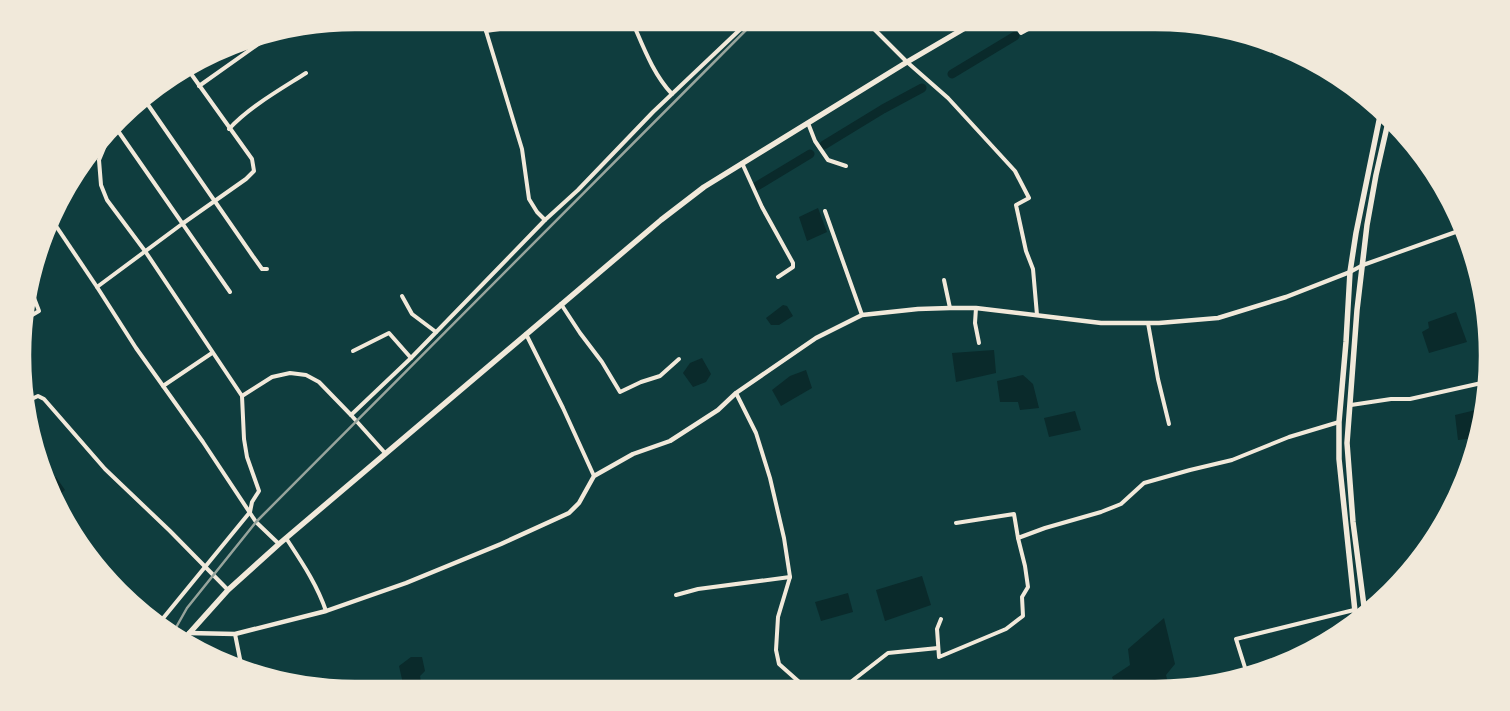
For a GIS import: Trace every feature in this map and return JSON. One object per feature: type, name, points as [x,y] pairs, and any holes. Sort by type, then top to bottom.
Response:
[{"type":"main road","points":[[188,634],[228,590],[279,544],[661,220],[704,187],[962,30]]},
{"type":"main road","points":[[1354,610],[1339,459],[1339,422],[1350,272],[1356,233],[1380,121]]},
{"type":"main road","points":[[1364,605],[1353,522],[1347,443],[1357,310],[1367,225],[1387,127]]},
{"type":"street","points":[[493,30],[486,31],[522,149],[529,199],[537,212],[545,220]]},
{"type":"street","points":[[636,30],[652,66],[663,84],[672,94]]},
{"type":"street","points":[[351,415],[411,358],[545,220],[578,190],[672,94],[740,30]]},
{"type":"street","points":[[875,30],[907,62],[948,98],[1014,171],[1029,198],[1016,204],[1026,251],[1033,269],[1037,315]]},
{"type":"street","points":[[200,86],[257,45]]},
{"type":"street","points":[[229,129],[236,122],[306,73]]},
{"type":"street","points":[[98,287],[144,251],[246,180],[254,171],[252,159],[192,75]]},
{"type":"street","points":[[148,105],[252,256],[262,269],[267,269]]},
{"type":"street","points":[[808,123],[816,141],[828,160],[846,166]]},
{"type":"street","points":[[119,132],[230,292]]},
{"type":"street","points":[[103,150],[99,160],[101,185],[108,200],[242,396],[244,439],[247,457],[259,491],[252,502],[250,512],[163,618]]},
{"type":"street","points":[[742,163],[762,207],[793,263],[793,268],[778,278]]},
{"type":"street","points":[[824,212],[862,315]]},
{"type":"street","points":[[57,227],[98,287],[136,348],[256,522],[279,544]]},
{"type":"street","points":[[190,635],[235,634],[326,611],[406,583],[501,544],[569,513],[578,503],[594,476],[633,454],[670,441],[718,410],[736,393],[816,338],[862,315],[918,309],[976,308],[1101,323],[1148,323],[1218,318],[1286,297],[1363,265],[1455,232]]},
{"type":"street","points":[[944,280],[950,308]]},
{"type":"street","points":[[402,296],[412,314],[436,332]]},
{"type":"street","points":[[33,315],[39,311],[35,300]]},
{"type":"street","points":[[561,304],[602,362],[620,392],[660,376],[679,359]]},
{"type":"street","points":[[976,308],[975,324],[979,343]]},
{"type":"street","points":[[1148,323],[1158,379],[1169,424]]},
{"type":"street","points":[[353,351],[389,333],[411,358]]},
{"type":"street","points":[[526,334],[564,408],[594,476]]},
{"type":"street","points":[[163,386],[212,353]]},
{"type":"street","points":[[242,396],[272,377],[290,373],[306,375],[319,382],[385,453]]},
{"type":"street","points":[[1350,405],[1391,399],[1410,399],[1478,384]]},
{"type":"street","points":[[736,393],[756,433],[770,478],[784,538],[790,577],[778,617],[776,650],[779,664],[798,681]]},
{"type":"street","points":[[33,398],[38,396],[44,399],[105,469],[228,590]]},
{"type":"street","points":[[1018,538],[1121,504],[1144,483],[1232,460],[1288,437],[1339,422]]},
{"type":"street","points":[[941,619],[937,629],[939,657],[1006,629],[1023,616],[1022,597],[1028,587],[1026,566],[1014,514],[956,523]]},
{"type":"street","points":[[286,538],[321,596],[326,611]]},
{"type":"street","points":[[676,595],[698,589],[790,577]]},
{"type":"street","points":[[1245,668],[1236,639],[1354,610]]},
{"type":"street","points":[[235,634],[240,660]]},
{"type":"street","points":[[852,681],[888,652],[938,648]]},
{"type":"water","points":[[818,208],[827,232],[807,241],[799,217]]},
{"type":"water","points":[[783,305],[787,306],[793,316],[779,325],[771,325],[766,318]]},
{"type":"water","points":[[1456,312],[1467,342],[1429,353],[1422,332],[1429,328],[1428,322]]},
{"type":"water","points":[[994,350],[996,373],[956,382],[952,353]]},
{"type":"water","points":[[702,358],[711,374],[706,382],[693,387],[683,373],[690,363]]},
{"type":"water","points":[[806,370],[812,388],[781,406],[772,390],[790,376]]},
{"type":"water","points":[[1023,375],[1033,384],[1039,408],[1020,410],[1018,402],[1000,402],[997,381]]},
{"type":"water","points":[[1475,410],[1469,439],[1458,440],[1455,415]]},
{"type":"water","points":[[1075,411],[1081,430],[1049,437],[1044,418]]},
{"type":"water","points":[[56,477],[65,490],[61,493],[54,478]]},
{"type":"water","points":[[922,576],[931,605],[885,621],[876,590]]},
{"type":"water","points":[[848,593],[853,612],[821,621],[815,602]]},
{"type":"water","points":[[1164,618],[1175,664],[1166,675],[1167,680],[1114,681],[1112,677],[1130,665],[1128,649]]},
{"type":"water","points":[[411,657],[422,657],[425,671],[420,676],[421,681],[402,681],[399,666]]},
{"type":"waterway","points":[[952,74],[1015,36]]},
{"type":"waterway","points":[[824,145],[922,88]]},
{"type":"waterway","points":[[757,186],[810,154]]},
{"type":"railway","points":[[176,627],[187,608],[256,522],[746,30]]}]
